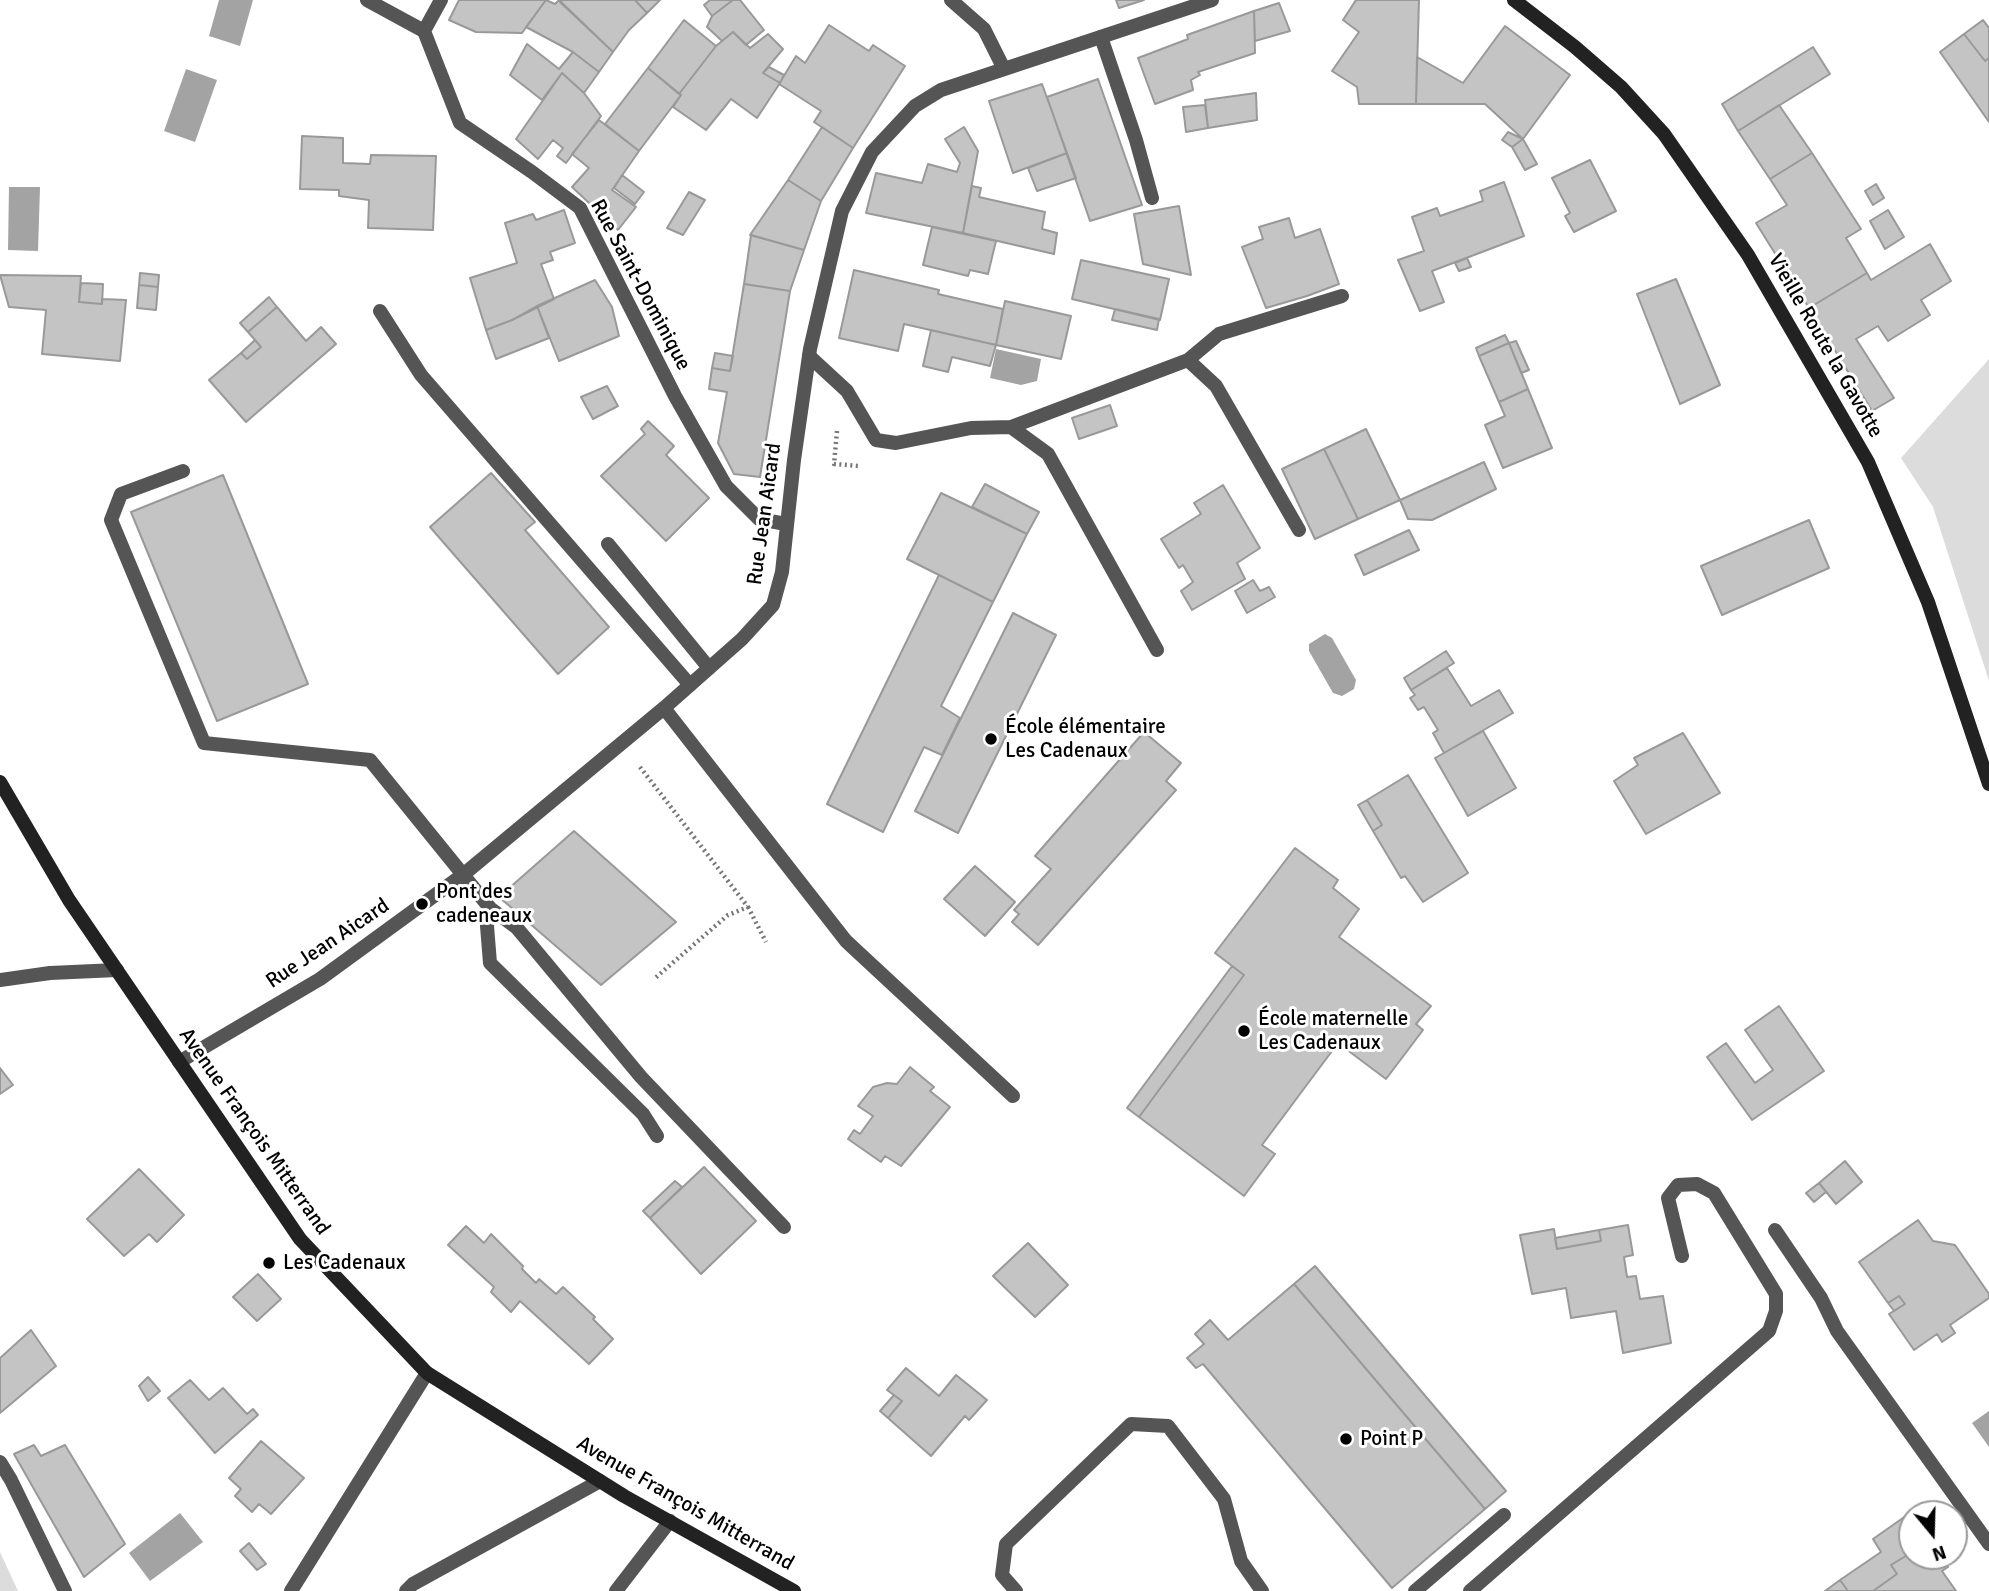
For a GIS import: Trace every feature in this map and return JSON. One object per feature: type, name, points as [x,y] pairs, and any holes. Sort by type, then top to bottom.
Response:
[{"type":"main road","name":"Vieille Route la Gavotte","points":[[1514,0],[1621,87],[1664,134],[1748,254],[1868,462],[1928,602],[1989,784]]},
{"type":"main road","name":"Avenue François Mitterrand","points":[[0,782],[69,900],[300,1239],[427,1373],[600,1481],[794,1591]]},
{"type":"street","points":[[366,0],[424,31],[441,0]]},
{"type":"street","points":[[951,0],[984,29],[1004,69]]},
{"type":"street","name":"Rue Jean Aicard","points":[[179,1062],[320,979],[464,874],[664,708],[742,639],[773,605],[782,572],[809,356],[842,211],[872,152],[915,106],[941,90],[1213,0]]},
{"type":"street","name":"Rue Saint-Dominique","points":[[424,31],[460,123],[580,208],[675,396],[726,486],[759,519],[786,524]]},
{"type":"street","points":[[1101,37],[1136,140],[1152,198]]},
{"type":"street","points":[[809,356],[847,391],[876,440],[896,443],[971,428],[1011,427],[1188,360],[1219,334],[1342,296]]},
{"type":"street","points":[[380,311],[421,375],[690,685]]},
{"type":"street","points":[[1188,360],[1216,386],[1299,530]]},
{"type":"street","points":[[1011,427],[1048,454],[1157,650]]},
{"type":"street","points":[[183,471],[121,494],[111,520],[204,743],[370,760],[490,908],[517,928],[641,1077],[784,1227]]},
{"type":"street","points":[[608,544],[709,668]]},
{"type":"street","points":[[664,708],[846,941],[1013,1096]]},
{"type":"street","points":[[490,908],[490,963],[643,1114],[657,1136]]},
{"type":"street","points":[[0,980],[40,974],[117,970]]},
{"type":"street","points":[[1470,1591],[1769,1331],[1776,1311],[1776,1294],[1714,1193],[1697,1184],[1678,1185],[1668,1198],[1682,1256]]},
{"type":"street","points":[[1775,1230],[1821,1298],[1837,1331],[1989,1544]]},
{"type":"street","points":[[291,1591],[427,1373]]},
{"type":"street","points":[[1016,1591],[1002,1575],[1006,1544],[1131,1424],[1168,1426],[1224,1499],[1241,1561],[1262,1591]]},
{"type":"street","points":[[0,1461],[65,1591]]},
{"type":"street","points":[[406,1591],[413,1584],[600,1481]]},
{"type":"street","points":[[1415,1591],[1504,1516]]},
{"type":"street","points":[[616,1591],[670,1521]]},
{"type":"path","points":[[837,429],[834,464],[867,466]]},
{"type":"path","points":[[629,770],[637,763],[748,907],[766,942]]},
{"type":"path","points":[[654,979],[728,915],[748,907]]},
{"type":"shaded area","points":[[219,0],[253,0],[240,46],[209,36]]},
{"type":"shaded area","points":[[186,69],[217,80],[195,142],[164,131]]},
{"type":"shaded area","points":[[9,187],[40,187],[38,251],[8,250]]},
{"type":"shaded area","points":[[996,349],[1041,359],[1037,381],[1021,385],[990,378]]},
{"type":"shaded area","points":[[1989,359],[1989,681],[1933,507],[1901,458]]},
{"type":"shaded area","points":[[1325,634],[1332,638],[1356,680],[1354,689],[1342,696],[1333,693],[1309,651],[1309,644]]},
{"type":"shaded area","points":[[1989,1411],[1989,1447],[1972,1423]]},
{"type":"shaded area","points":[[180,1513],[203,1542],[150,1581],[129,1553]]},
{"type":"shaded area","points":[[0,1552],[18,1591],[0,1591]]},
{"type":"building","points":[[459,0],[546,0],[522,33],[476,32],[449,20]]},
{"type":"building","points":[[546,0],[555,4],[559,0],[613,52],[599,72],[573,52],[526,27]]},
{"type":"building","points":[[635,0],[647,13],[629,30],[613,52],[560,2]]},
{"type":"building","points":[[635,0],[660,0],[647,13]]},
{"type":"building","points":[[710,0],[733,0],[712,16],[704,5]]},
{"type":"building","points":[[733,0],[740,0],[764,30],[746,45],[733,32],[722,41],[707,27],[712,16]]},
{"type":"building","points":[[1116,0],[1144,0],[1119,8]]},
{"type":"building","points":[[1356,0],[1419,0],[1416,104],[1359,104],[1357,87],[1332,71],[1359,32],[1343,20]]},
{"type":"building","points":[[1279,3],[1290,31],[1255,41],[1254,11]]},
{"type":"building","points":[[1254,11],[1255,53],[1198,72],[1200,75],[1191,80],[1193,90],[1155,104],[1138,58],[1188,39],[1187,35]]},
{"type":"building","points":[[684,20],[716,46],[679,94],[648,68]]},
{"type":"building","points":[[1983,20],[1989,28],[1989,58],[1985,61],[1964,34]]},
{"type":"building","points":[[829,25],[869,51],[873,45],[905,66],[853,148],[814,122],[821,111],[779,84],[796,56],[805,63]]},
{"type":"building","points":[[1505,26],[1570,75],[1523,139],[1485,104],[1416,104],[1417,57],[1463,83]]},
{"type":"building","points":[[733,32],[750,48],[768,34],[783,49],[763,73],[780,83],[757,118],[731,99],[706,130],[673,107],[681,95],[679,94],[716,46]]},
{"type":"building","points":[[1964,34],[1985,61],[1989,58],[1989,122],[1940,52]]},
{"type":"building","points":[[527,44],[559,69],[573,52],[599,72],[584,93],[562,73],[542,100],[510,75]]},
{"type":"building","points":[[1813,47],[1830,74],[1738,131],[1722,104]]},
{"type":"building","points":[[769,67],[784,75],[780,83],[763,73]]},
{"type":"building","points":[[648,68],[681,95],[639,151],[605,124]]},
{"type":"building","points":[[562,73],[584,93],[601,116],[566,163],[557,156],[563,148],[553,140],[538,159],[516,139]]},
{"type":"building","points":[[1098,79],[1142,205],[1090,221],[1047,97]]},
{"type":"building","points":[[1042,84],[1067,153],[1013,173],[989,101]]},
{"type":"building","points":[[1256,93],[1257,120],[1208,128],[1205,100]]},
{"type":"building","points":[[1205,105],[1208,128],[1186,132],[1183,107]]},
{"type":"building","points":[[1779,105],[1812,153],[1770,179],[1738,131]]},
{"type":"building","points":[[599,120],[639,151],[612,190],[636,207],[618,230],[572,187],[589,168],[572,154]]},
{"type":"building","points":[[822,127],[853,148],[821,201],[788,180]]},
{"type":"building","points":[[964,127],[978,151],[963,233],[866,213],[876,173],[922,183],[928,164],[957,172],[960,163],[945,139]]},
{"type":"building","points":[[1508,132],[1523,139],[1512,147],[1502,140]]},
{"type":"building","points":[[302,136],[343,138],[343,163],[370,164],[371,155],[436,156],[433,230],[368,228],[369,200],[339,196],[339,190],[300,189]]},
{"type":"building","points":[[1523,139],[1537,164],[1525,170],[1512,147]]},
{"type":"building","points":[[1067,153],[1076,178],[1037,191],[1028,168]]},
{"type":"building","points":[[1812,153],[1861,229],[1846,238],[1867,273],[1809,308],[1756,223],[1787,205],[1770,179]]},
{"type":"building","points":[[1590,160],[1616,211],[1574,232],[1565,216],[1570,213],[1552,178]]},
{"type":"building","points":[[622,175],[644,192],[635,204],[614,188]]},
{"type":"building","points":[[788,180],[821,201],[804,250],[750,235]]},
{"type":"building","points":[[1504,182],[1524,236],[1432,271],[1444,302],[1420,311],[1398,260],[1424,251],[1412,217],[1437,208],[1440,216],[1483,201],[1480,191]]},
{"type":"building","points":[[1876,184],[1884,198],[1873,205],[1865,191]]},
{"type":"building","points":[[972,186],[981,188],[979,197],[1045,212],[1042,229],[1057,233],[1054,254],[963,233]]},
{"type":"building","points":[[689,192],[705,200],[683,235],[667,228]]},
{"type":"building","points":[[1179,206],[1191,275],[1143,264],[1134,214]]},
{"type":"building","points":[[564,210],[575,243],[550,252],[553,260],[541,264],[554,299],[486,330],[470,278],[517,263],[505,223],[533,214],[536,220]]},
{"type":"building","points":[[1888,210],[1904,237],[1885,249],[1870,221]]},
{"type":"building","points":[[1289,218],[1295,238],[1320,229],[1339,284],[1266,308],[1242,247],[1263,239],[1259,227]]},
{"type":"building","points":[[932,227],[996,241],[988,274],[970,270],[968,276],[923,265]]},
{"type":"building","points":[[751,235],[804,250],[790,291],[744,284]]},
{"type":"building","points":[[1930,244],[1951,281],[1921,300],[1930,315],[1888,341],[1878,326],[1856,339],[1894,398],[1872,411],[1809,308],[1867,273],[1871,280]]},
{"type":"building","points":[[1467,258],[1471,267],[1459,271],[1455,263]]},
{"type":"building","points":[[1081,260],[1169,279],[1160,320],[1072,299]]},
{"type":"building","points":[[854,270],[939,290],[938,294],[1003,309],[996,345],[904,324],[898,351],[839,338]]},
{"type":"building","points":[[140,273],[159,275],[158,287],[139,285]]},
{"type":"building","points":[[0,275],[81,276],[79,302],[102,304],[102,299],[126,300],[120,361],[42,354],[46,310],[9,307]]},
{"type":"building","points":[[1676,279],[1720,385],[1680,404],[1637,294]]},
{"type":"building","points":[[595,280],[612,307],[619,336],[559,361],[537,306]]},
{"type":"building","points":[[81,283],[103,284],[102,304],[79,302]]},
{"type":"building","points":[[744,284],[790,291],[760,477],[734,474],[718,443],[727,392],[709,389],[712,368],[730,371]]},
{"type":"building","points":[[139,285],[158,287],[156,310],[137,308]]},
{"type":"building","points":[[269,297],[277,307],[248,332],[240,323]]},
{"type":"building","points":[[1005,301],[1071,316],[1061,359],[996,345]]},
{"type":"building","points":[[537,306],[549,338],[496,359],[486,330]]},
{"type":"building","points":[[277,307],[306,341],[321,327],[336,344],[246,422],[209,380],[241,353],[247,359],[261,347],[248,332]]},
{"type":"building","points":[[1115,309],[1159,319],[1157,330],[1112,320]]},
{"type":"building","points":[[931,330],[996,345],[990,366],[952,357],[948,372],[923,366]]},
{"type":"building","points":[[1505,335],[1509,343],[1479,356],[1476,348]]},
{"type":"building","points":[[255,340],[261,347],[247,359],[241,353]]},
{"type":"building","points":[[1516,341],[1529,370],[1521,373],[1509,343]]},
{"type":"building","points":[[1509,343],[1528,389],[1499,402],[1479,356]]},
{"type":"building","points":[[715,353],[733,356],[730,371],[712,368]]},
{"type":"building","points":[[607,386],[618,406],[593,419],[581,397]]},
{"type":"building","points":[[1528,389],[1552,448],[1503,468],[1485,425],[1505,416],[1499,402]]},
{"type":"building","points":[[1110,405],[1117,426],[1079,439],[1072,418]]},
{"type":"building","points":[[648,421],[674,446],[666,455],[709,498],[666,541],[601,476],[645,434],[641,429]]},
{"type":"building","points":[[1366,429],[1400,500],[1358,519],[1324,449]]},
{"type":"building","points":[[1324,449],[1358,519],[1315,539],[1282,469]]},
{"type":"building","points":[[1484,462],[1496,489],[1432,520],[1408,519],[1400,500]]},
{"type":"building","points":[[491,473],[535,522],[525,530],[609,627],[558,674],[430,527]]},
{"type":"building","points":[[223,475],[308,684],[217,721],[131,512]]},
{"type":"building","points":[[985,484],[1039,512],[1027,534],[972,507]]},
{"type":"building","points":[[1223,485],[1260,548],[1237,563],[1245,579],[1192,610],[1181,591],[1193,582],[1183,565],[1179,568],[1161,539],[1201,514],[1194,503]]},
{"type":"building","points":[[941,493],[1027,534],[993,602],[907,559]]},
{"type":"building","points":[[1809,520],[1829,568],[1722,615],[1701,566]]},
{"type":"building","points":[[1409,530],[1419,550],[1364,575],[1355,555]]},
{"type":"building","points":[[939,575],[993,602],[941,706],[960,718],[942,755],[924,747],[883,832],[827,804]]},
{"type":"building","points":[[1253,580],[1260,591],[1269,587],[1275,597],[1247,613],[1235,591]]},
{"type":"building","points":[[1013,613],[1056,635],[958,833],[915,811]]},
{"type":"building","points":[[1446,651],[1454,663],[1411,690],[1404,678]]},
{"type":"building","points":[[1447,668],[1471,706],[1499,690],[1513,713],[1444,753],[1433,733],[1438,730],[1424,707],[1418,710],[1410,698],[1415,695],[1411,690]]},
{"type":"building","points":[[1483,731],[1516,788],[1468,816],[1435,758]]},
{"type":"building","points":[[1144,732],[1181,763],[1166,781],[1176,790],[1038,945],[1012,922],[1019,914],[1014,910],[1051,869],[1035,856]]},
{"type":"building","points":[[1683,733],[1720,793],[1646,834],[1614,781],[1638,765],[1634,758]]},
{"type":"building","points":[[1408,775],[1468,873],[1423,902],[1405,876],[1401,878],[1373,831],[1382,825],[1367,800]]},
{"type":"building","points":[[1367,800],[1382,825],[1373,831],[1358,805]]},
{"type":"building","points":[[574,831],[676,922],[601,985],[499,897]]},
{"type":"building","points":[[1295,848],[1338,880],[1333,888],[1359,909],[1339,937],[1431,1006],[1416,1024],[1423,1030],[1386,1079],[1338,1043],[1262,1145],[1275,1154],[1244,1196],[1139,1117],[1244,975],[1215,953]]},
{"type":"building","points":[[975,866],[1015,902],[985,936],[944,899]]},
{"type":"building","points":[[1232,966],[1244,975],[1139,1117],[1127,1108]]},
{"type":"building","points":[[1779,1006],[1824,1071],[1752,1120],[1707,1057],[1726,1043],[1755,1083],[1773,1070],[1745,1030]]},
{"type":"building","points":[[910,1067],[934,1087],[930,1091],[950,1107],[901,1166],[885,1156],[881,1162],[848,1139],[854,1130],[860,1134],[873,1116],[858,1106],[873,1087],[887,1083],[897,1084]]},
{"type":"building","points":[[0,1068],[13,1085],[0,1094]]},
{"type":"building","points":[[1845,1161],[1862,1182],[1836,1204],[1819,1183]]},
{"type":"building","points":[[704,1167],[756,1221],[701,1274],[650,1218]]},
{"type":"building","points":[[139,1169],[184,1215],[157,1242],[149,1234],[124,1256],[87,1219]]},
{"type":"building","points":[[675,1181],[682,1187],[650,1218],[643,1211]]},
{"type":"building","points":[[1819,1183],[1826,1192],[1814,1202],[1806,1193]]},
{"type":"building","points":[[1918,1220],[1933,1241],[1955,1245],[1989,1294],[1989,1298],[1950,1325],[1955,1333],[1942,1342],[1937,1334],[1914,1350],[1889,1314],[1905,1304],[1899,1296],[1888,1303],[1859,1262]]},
{"type":"building","points":[[1628,1225],[1633,1255],[1624,1257],[1627,1277],[1636,1276],[1640,1299],[1663,1296],[1671,1343],[1623,1353],[1616,1311],[1571,1318],[1566,1288],[1532,1294],[1520,1235],[1554,1229],[1557,1249],[1601,1241],[1599,1230]]},
{"type":"building","points":[[466,1226],[484,1243],[491,1234],[536,1283],[539,1279],[556,1294],[563,1287],[595,1317],[593,1319],[613,1339],[589,1364],[520,1301],[511,1312],[491,1292],[494,1287],[448,1245]]},
{"type":"building","points":[[1599,1230],[1601,1241],[1557,1249],[1555,1238]]},
{"type":"building","points":[[1028,1243],[1068,1285],[1035,1317],[993,1276]]},
{"type":"building","points":[[1315,1266],[1506,1491],[1485,1509],[1294,1284]]},
{"type":"building","points":[[258,1274],[281,1299],[257,1321],[233,1297]]},
{"type":"building","name":"Point P","points":[[1294,1284],[1485,1509],[1392,1588],[1203,1364],[1196,1368],[1187,1358],[1204,1344],[1195,1334],[1210,1320],[1228,1340]]},
{"type":"building","points":[[1899,1296],[1905,1304],[1894,1311],[1888,1303]]},
{"type":"building","points":[[31,1330],[56,1366],[0,1413],[0,1358]]},
{"type":"building","points":[[906,1368],[939,1396],[956,1375],[987,1400],[969,1420],[965,1416],[931,1456],[888,1418],[902,1401],[887,1390]]},
{"type":"building","points":[[148,1377],[160,1391],[148,1401],[139,1386]]},
{"type":"building","points":[[190,1380],[209,1400],[223,1388],[247,1414],[253,1409],[258,1415],[215,1453],[168,1398]]},
{"type":"building","points":[[894,1395],[902,1401],[888,1418],[880,1411]]},
{"type":"building","points":[[261,1441],[304,1478],[271,1514],[259,1504],[252,1512],[235,1496],[241,1489],[229,1478]]},
{"type":"building","points":[[34,1445],[41,1456],[65,1445],[125,1544],[84,1577],[14,1454]]},
{"type":"building","points":[[1898,1521],[1898,1561],[1891,1565],[1897,1574],[1873,1591],[1848,1591],[1840,1580],[1881,1552],[1873,1539]]},
{"type":"building","points":[[249,1543],[266,1564],[257,1570],[240,1551]]},
{"type":"building","points":[[1898,1561],[1898,1570],[1944,1570],[1956,1591],[1873,1591],[1897,1574],[1891,1565]]},
{"type":"building","points":[[1840,1580],[1848,1591],[1825,1591]]},
{"type":"place","name":"École élémentaire Les Cadenaux","points":[[991,739]]},
{"type":"place","name":"Pont des cadeneaux","points":[[422,904]]},
{"type":"place","name":"École maternelle Les Cadenaux","points":[[1244,1031]]},
{"type":"place","name":"Les Cadenaux","points":[[269,1263]]},
{"type":"place","name":"Point P","points":[[1346,1439]]}]
